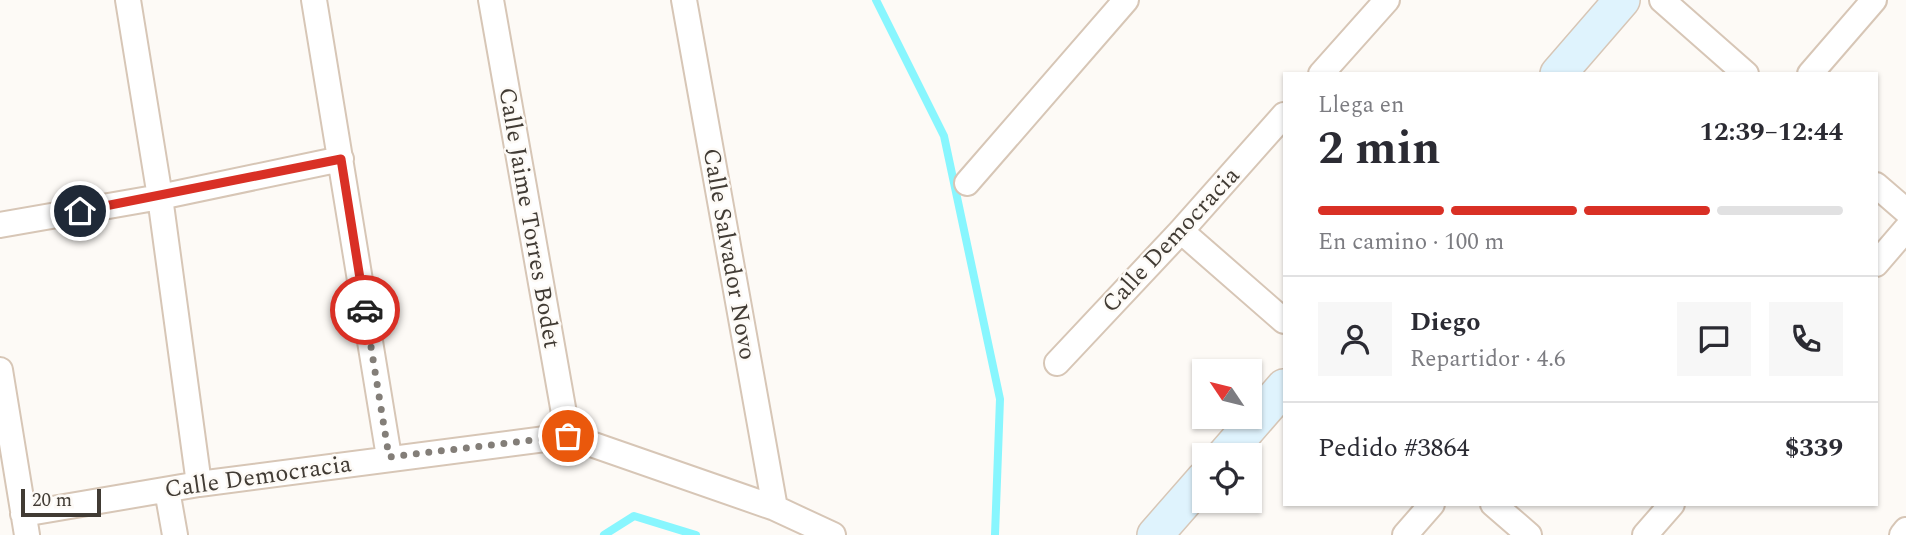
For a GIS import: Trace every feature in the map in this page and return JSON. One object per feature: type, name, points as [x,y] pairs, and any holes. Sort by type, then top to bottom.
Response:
[{"type":"street","points":[[128,0],[160,197],[199,484]]},
{"type":"street","points":[[314,0],[389,457]]},
{"type":"street","name":"Calle Jaime Torres Bodet","points":[[491,0],[568,436]]},
{"type":"street","name":"Calle Salvador Novo","points":[[684,0],[775,508]]},
{"type":"street","points":[[967,183],[1126,0]]},
{"type":"street","points":[[1323,72],[1387,0]]},
{"type":"street","points":[[1560,72],[1622,0]]},
{"type":"street","points":[[1662,0],[1744,72]]},
{"type":"street","points":[[1812,72],[1874,0]]},
{"type":"street","name":"Calle Democracia","points":[[1056,363],[1181,231],[1283,116]]},
{"type":"street","points":[[0,225],[160,197],[341,159]]},
{"type":"street","points":[[1878,187],[1906,211]]},
{"type":"street","points":[[1878,262],[1906,229]]},
{"type":"street","points":[[1181,231],[1283,320]]},
{"type":"street","points":[[0,370],[25,525]]},
{"type":"street","points":[[1235,443],[1283,388]]},
{"type":"street","name":"Calle Democracia","points":[[25,525],[199,484],[389,457],[568,436],[775,508],[833,535]]},
{"type":"street","points":[[167,490],[175,535]]},
{"type":"street","points":[[1156,535],[1192,493]]},
{"type":"street","points":[[1405,535],[1430,506]]},
{"type":"street","points":[[1495,506],[1529,535]]},
{"type":"street","points":[[1645,535],[1670,506]]},
{"type":"street","points":[[1902,535],[1906,530]]},
{"type":"waterway","points":[[876,0],[944,136],[1000,399],[995,535]]},
{"type":"waterway","points":[[604,535],[634,516],[696,535]]},
{"type":"way so far","points":[[365,310],[389,457],[568,436]]},
{"type":"route","points":[[80,211],[341,159],[365,310]]}]
